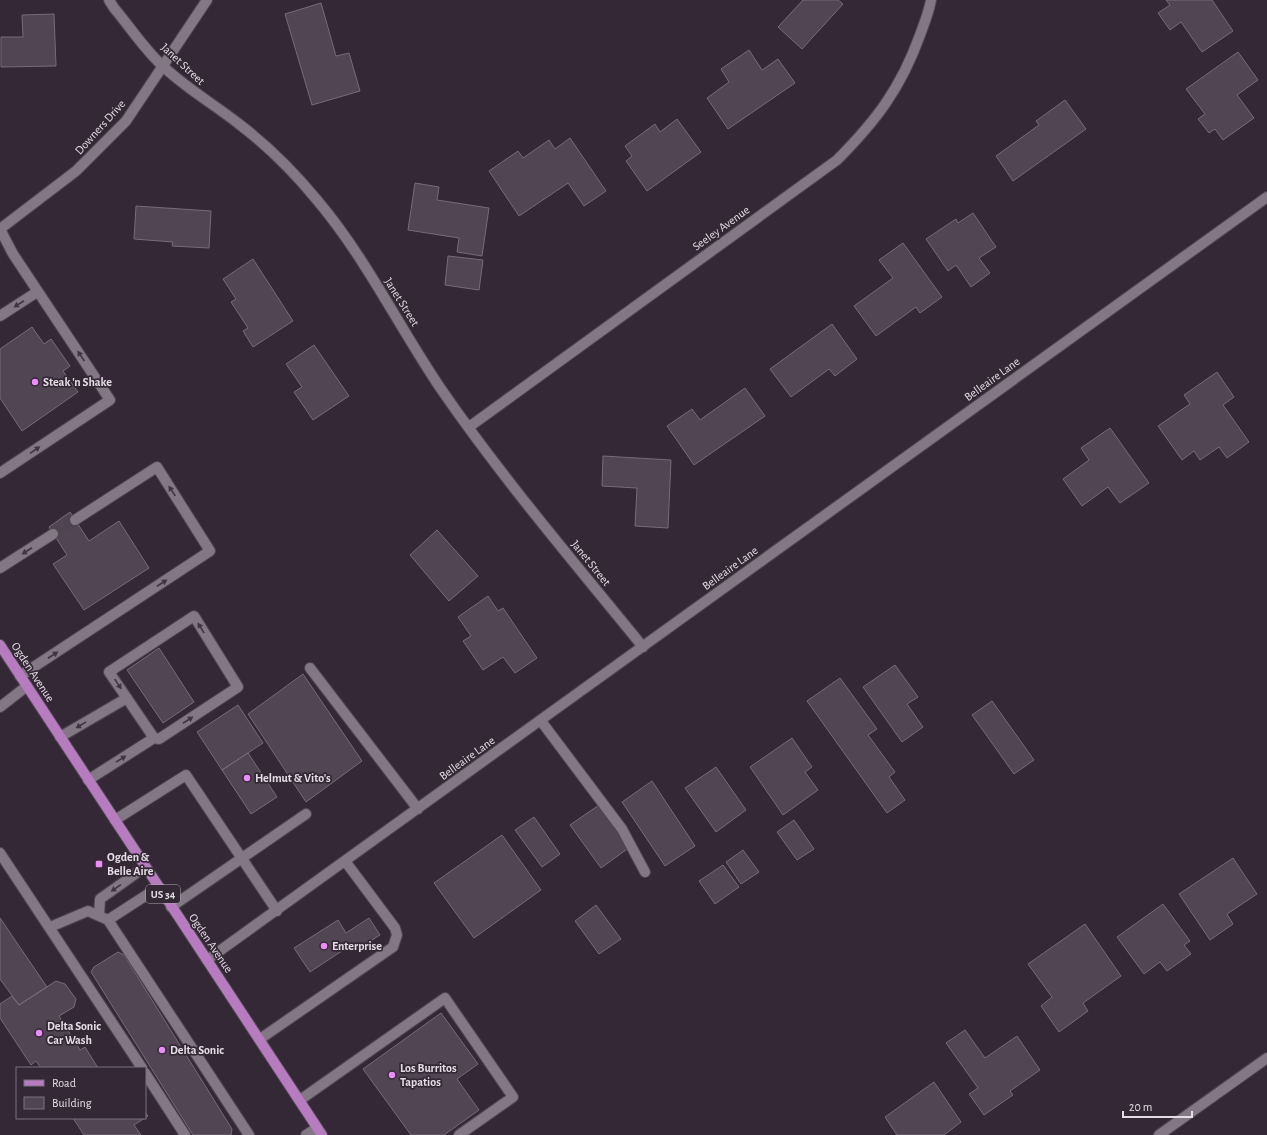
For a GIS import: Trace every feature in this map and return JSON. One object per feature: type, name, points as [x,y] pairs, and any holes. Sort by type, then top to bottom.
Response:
[{"type":"main road","name":"Ogden Avenue","points":[[0,645],[171,907],[320,1131]]},
{"type":"street","name":"Janet Street","points":[[109,0],[114,8],[164,67],[197,95],[239,124],[288,166],[301,180],[340,228],[441,389],[519,494],[642,647]]},
{"type":"street","name":"Downers Drive","points":[[0,229],[53,190],[98,152],[126,121],[164,67],[207,0]]},
{"type":"street","name":"Seeley Avenue","points":[[469,427],[837,160],[866,131],[887,104],[906,70],[931,0]]},
{"type":"street","name":"Belleaire Lane","points":[[207,960],[1267,196]]},
{"type":"street","points":[[0,229],[13,254],[110,400],[1,471]]},
{"type":"street","points":[[0,316],[38,292]]},
{"type":"street","points":[[20,676],[210,551],[157,467],[75,520]]},
{"type":"street","points":[[0,568],[53,534]]},
{"type":"street","points":[[88,780],[154,738],[159,739],[238,687],[194,616],[109,672],[154,738]]},
{"type":"street","points":[[310,668],[418,809]]},
{"type":"street","points":[[0,707],[27,686]]},
{"type":"street","points":[[60,737],[127,698]]},
{"type":"street","points":[[541,720],[622,829],[645,872]]},
{"type":"street","points":[[115,820],[186,775],[240,858],[277,911]]},
{"type":"street","points":[[171,907],[240,858],[306,814]]},
{"type":"street","points":[[0,853],[141,1067]]},
{"type":"street","points":[[260,1039],[393,947],[397,935],[395,928],[345,861]]},
{"type":"street","points":[[145,867],[100,899],[103,918],[249,1135]]},
{"type":"street","points":[[103,918],[159,887]]},
{"type":"street","points":[[50,927],[88,911],[103,918]]},
{"type":"street","points":[[300,1100],[445,998],[513,1097],[458,1135]]},
{"type":"street","points":[[1159,1135],[1267,1058]]},
{"type":"street","points":[[146,1075],[185,1135]]},
{"type":"street","points":[[306,1135],[320,1131]]},
{"type":"building","points":[[803,0],[838,0],[843,4],[802,49],[778,27]]},
{"type":"building","points":[[1166,0],[1212,0],[1233,31],[1202,52],[1181,22],[1170,30],[1158,13],[1170,5]]},
{"type":"building","points":[[321,3],[336,56],[349,53],[360,91],[312,105],[285,14]]},
{"type":"building","points":[[54,14],[56,66],[1,67],[1,37],[23,37],[22,15]]},
{"type":"building","points":[[749,50],[762,70],[778,59],[795,83],[728,129],[707,98],[729,82],[721,69]]},
{"type":"building","points":[[1238,52],[1258,80],[1237,95],[1254,118],[1223,140],[1215,129],[1209,133],[1198,119],[1205,114],[1186,89]]},
{"type":"building","points":[[1065,100],[1086,129],[1013,181],[996,156],[1039,125],[1036,121]]},
{"type":"building","points":[[677,119],[701,152],[647,191],[626,161],[632,156],[625,146],[655,124],[660,132]]},
{"type":"building","points":[[570,138],[606,191],[584,206],[568,183],[519,216],[489,171],[518,151],[523,158],[549,140],[555,149]]},
{"type":"building","points":[[415,183],[439,187],[437,200],[489,208],[482,256],[457,252],[459,238],[408,230]]},
{"type":"building","points":[[136,206],[211,211],[209,248],[172,246],[173,242],[134,239]]},
{"type":"building","points":[[973,213],[996,247],[979,258],[990,273],[971,287],[956,265],[948,271],[926,239],[956,219],[958,223]]},
{"type":"building","points":[[903,243],[942,297],[920,313],[916,307],[876,336],[854,306],[893,278],[879,260]]},
{"type":"building","points":[[448,256],[483,260],[479,290],[445,285]]},
{"type":"building","points":[[253,259],[293,321],[253,347],[243,331],[248,328],[231,302],[236,299],[223,279]]},
{"type":"building","points":[[832,324],[857,359],[835,376],[829,369],[791,397],[770,369]]},
{"type":"building","name":"Steak 'n Shake","points":[[32,327],[44,344],[51,339],[70,366],[63,371],[78,392],[22,431],[0,398],[0,349]]},
{"type":"building","points":[[314,345],[349,396],[313,420],[294,392],[302,387],[286,364]]},
{"type":"building","points":[[1217,372],[1234,397],[1223,405],[1249,442],[1227,458],[1219,447],[1200,460],[1194,451],[1182,460],[1158,426],[1190,404],[1184,395]]},
{"type":"building","points":[[745,388],[765,416],[694,465],[667,426],[692,409],[700,420]]},
{"type":"building","points":[[1110,428],[1149,483],[1120,503],[1108,487],[1082,506],[1063,479],[1089,460],[1081,448]]},
{"type":"building","points":[[603,456],[671,460],[668,528],[635,526],[637,488],[602,486]]},
{"type":"building","points":[[70,512],[89,541],[119,521],[149,568],[84,610],[53,564],[67,555],[49,527]]},
{"type":"building","points":[[437,530],[478,576],[449,601],[410,555]]},
{"type":"building","points":[[488,596],[498,611],[503,608],[537,658],[515,673],[503,657],[483,670],[463,641],[471,636],[458,617]]},
{"type":"building","points":[[159,648],[194,702],[163,723],[127,670]]},
{"type":"building","points":[[895,665],[918,697],[907,704],[923,727],[902,742],[863,687]]},
{"type":"building","points":[[303,674],[362,761],[306,802],[248,714]]},
{"type":"building","points":[[840,678],[877,729],[868,735],[895,772],[889,777],[905,800],[887,813],[807,701]]},
{"type":"building","points":[[992,701],[1034,760],[1014,774],[972,715]]},
{"type":"building","points":[[238,705],[263,743],[222,770],[197,732]]},
{"type":"building","points":[[792,738],[812,767],[805,772],[818,790],[783,815],[750,767]]},
{"type":"building","points":[[248,753],[277,797],[251,814],[222,770]]},
{"type":"building","points":[[716,767],[746,810],[716,832],[685,788]]},
{"type":"building","points":[[652,781],[695,846],[665,866],[622,802]]},
{"type":"building","points":[[599,805],[630,847],[601,868],[570,825]]},
{"type":"building","points":[[534,817],[560,854],[542,867],[515,830]]},
{"type":"building","points":[[794,820],[814,849],[797,860],[777,832]]},
{"type":"building","points":[[502,835],[541,890],[474,938],[434,883]]},
{"type":"building","points":[[743,850],[759,872],[741,884],[726,862]]},
{"type":"building","points":[[1233,858],[1257,894],[1227,914],[1233,924],[1210,940],[1179,894]]},
{"type":"building","points":[[723,865],[739,887],[715,904],[699,881]]},
{"type":"building","points":[[1163,904],[1190,941],[1184,945],[1191,954],[1167,971],[1160,962],[1144,974],[1117,937]]},
{"type":"building","points":[[596,905],[621,939],[599,954],[575,921]]},
{"type":"building","points":[[0,918],[47,987],[19,1005],[0,979]]},
{"type":"building","name":"Enterprise","points":[[369,918],[380,935],[358,949],[354,943],[310,972],[294,948],[338,920],[346,933]]},
{"type":"building","points":[[1085,924],[1121,976],[1083,1003],[1088,1011],[1059,1032],[1041,1006],[1052,997],[1028,964]]},
{"type":"building","name":"Delta Sonic","points":[[118,952],[124,955],[232,1129],[231,1135],[193,1135],[91,972],[94,967]]},
{"type":"building","name":"Delta Sonic Car Wash","points":[[56,981],[65,984],[76,999],[74,1007],[59,1016],[80,1050],[85,1047],[97,1067],[40,1067],[36,1061],[31,1065],[0,1018],[0,1004],[12,996],[19,1005]]},
{"type":"building","points":[[441,1013],[478,1064],[457,1079],[479,1110],[444,1135],[411,1135],[363,1069]]},
{"type":"building","points":[[965,1030],[985,1058],[1017,1036],[1040,1070],[1010,1091],[1013,1095],[984,1115],[969,1094],[978,1088],[946,1043]]},
{"type":"building","points":[[934,1082],[961,1122],[944,1135],[897,1135],[885,1117]]},
{"type":"building","points":[[74,1119],[143,1119],[134,1125],[141,1135],[84,1135]]},
{"type":"tunnel","points":[[53,534],[75,520]]},
{"type":"place","name":"Steak 'n Shake","points":[[35,382]]},
{"type":"place","name":"Helmut & Vito's","points":[[247,778]]},
{"type":"place","name":"Ogden & Belle Aire","points":[[99,864]]},
{"type":"place","name":"Enterprise","points":[[324,946]]},
{"type":"place","name":"Delta Sonic Car Wash","points":[[39,1033]]},
{"type":"place","name":"Delta Sonic","points":[[162,1050]]},
{"type":"place","name":"Los Burritos Tapatios","points":[[392,1075]]}]
